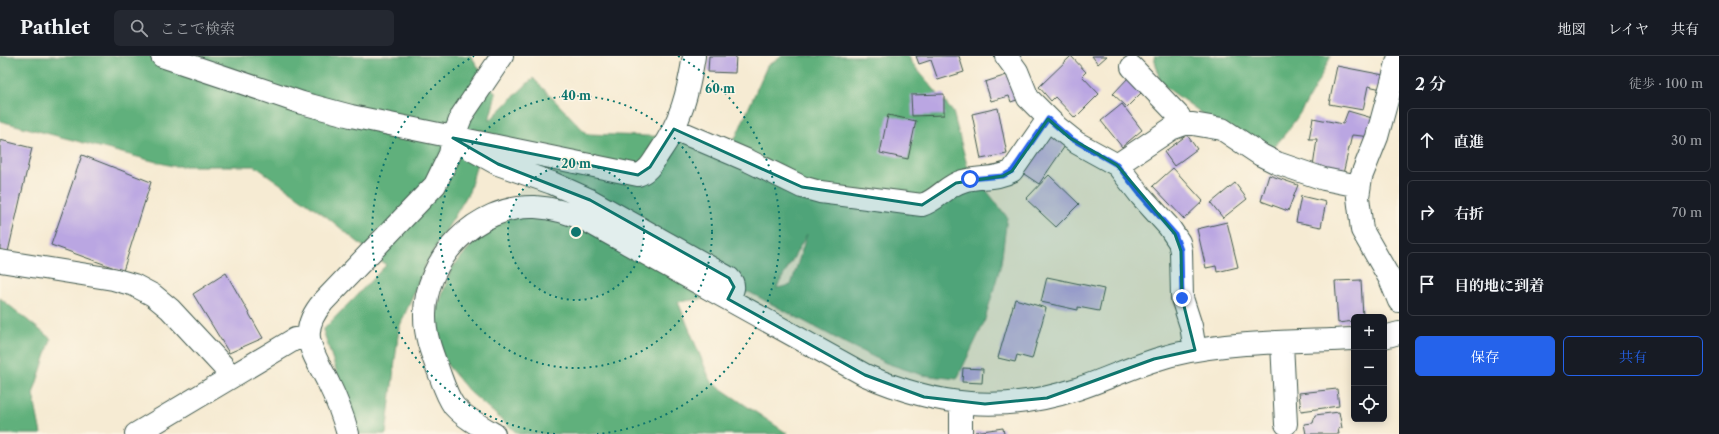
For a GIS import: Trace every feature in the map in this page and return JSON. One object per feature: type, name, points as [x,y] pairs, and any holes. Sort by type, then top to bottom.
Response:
[{"type":"street","points":[[162,56],[326,110],[375,123],[638,175],[645,172],[650,166],[674,128],[689,89],[694,56]]},
{"type":"street","points":[[348,434],[335,396],[313,356],[309,338],[312,319],[316,310],[435,185],[450,154],[453,138],[462,115],[502,56]]},
{"type":"street","points":[[1006,56],[1017,71],[1028,98],[1048,119],[1070,138],[1117,165],[1141,196],[1169,227],[1179,242],[1181,250],[1182,298],[1191,326],[1195,350]]},
{"type":"street","points":[[1399,56],[1377,137],[1364,167],[1359,186],[1358,207],[1362,230],[1390,279],[1399,300]]},
{"type":"street","points":[[1132,67],[1179,116],[1181,125]]},
{"type":"street","points":[[674,128],[749,161],[802,187],[820,192],[922,205],[936,198],[956,183],[970,179],[1003,176],[1012,171],[1048,119]]},
{"type":"street","points":[[1117,165],[1170,129],[1181,125],[1193,124],[1222,129],[1261,156],[1277,163],[1324,179],[1359,186]]},
{"type":"street","points":[[453,138],[498,164],[552,183],[590,200],[729,278],[733,282],[734,287],[728,299]]},
{"type":"street","points":[[494,434],[463,414],[454,406],[430,350],[426,334],[425,317],[430,283],[436,268],[445,253],[456,240],[483,220],[515,209],[534,207],[552,208],[570,213],[865,375],[894,388],[924,397],[985,404],[1047,398],[1077,389],[1154,359],[1195,350],[1224,346],[1351,339]]},
{"type":"street","points":[[0,261],[113,279],[134,285],[153,295],[170,309],[223,366],[230,378]]},
{"type":"street","points":[[1387,336],[1399,333]]},
{"type":"street","points":[[136,434],[296,339],[309,338]]},
{"type":"street","points":[[1282,343],[1286,424]]},
{"type":"street","points":[[961,402],[961,434]]},
{"type":"highlighted area","points":[[1048,119],[1070,138],[1117,165],[1175,234],[1181,251],[1182,298],[1195,350],[1154,359],[1047,398],[985,404],[924,397],[865,375],[728,299],[734,287],[729,278],[590,200],[498,164],[453,138],[638,175],[650,167],[674,129],[802,187],[922,205],[956,183],[1003,176],[1012,171]]},
{"type":"green space","points":[[0,56],[471,56],[496,94],[489,121],[533,78],[587,134],[735,139],[767,66],[781,56],[909,56],[911,62],[953,112],[967,165],[1007,217],[1001,264],[984,323],[957,379],[922,375],[886,363],[749,292],[678,302],[711,382],[788,434],[518,434],[469,391],[443,360],[432,325],[451,269],[489,224],[515,208],[570,211],[483,142],[469,192],[426,264],[399,328],[386,434],[357,434],[323,330],[386,265],[327,217],[255,166],[172,166],[0,121]],"holes":[[[807,234],[791,285],[777,288]]]},
{"type":"green space","points":[[1154,56],[1331,56],[1289,130],[1270,151],[1254,151],[1160,83]]},
{"type":"green space","points":[[0,298],[51,339],[33,394],[41,434],[0,434]]},
{"type":"building","points":[[709,56],[736,56],[735,73],[708,72]]},
{"type":"building","points":[[916,56],[959,56],[964,72],[938,80],[931,60],[919,64]]},
{"type":"building","points":[[1071,56],[1086,72],[1082,76],[1099,94],[1075,118],[1055,97],[1051,101],[1039,87]]},
{"type":"building","points":[[1092,56],[1107,56],[1098,64]]},
{"type":"building","points":[[1337,66],[1389,76],[1386,90],[1368,86],[1363,110],[1329,104]]},
{"type":"building","points":[[1010,74],[1025,97],[1011,102],[1009,96],[991,101],[985,82]]},
{"type":"building","points":[[1129,77],[1144,90],[1127,107],[1113,94]]},
{"type":"building","points":[[944,94],[944,115],[912,116],[911,95]]},
{"type":"building","points":[[1122,104],[1142,130],[1122,147],[1101,121]]},
{"type":"building","points":[[998,108],[1007,154],[981,159],[972,114]]},
{"type":"building","points":[[1348,111],[1379,120],[1372,137],[1352,135],[1343,174],[1313,167],[1317,139],[1309,139],[1313,118],[1343,124]]},
{"type":"building","points":[[888,115],[916,121],[908,159],[880,153]]},
{"type":"building","points":[[1046,129],[1067,143],[1039,184],[1021,172]]},
{"type":"building","points":[[1187,135],[1197,149],[1174,166],[1164,152]]},
{"type":"building","points":[[0,140],[32,148],[8,252],[0,250]]},
{"type":"building","points":[[82,155],[151,182],[123,271],[51,245]]},
{"type":"building","points":[[1173,168],[1203,201],[1184,219],[1153,186]]},
{"type":"building","points":[[1049,175],[1079,204],[1056,227],[1026,199]]},
{"type":"building","points":[[1269,175],[1298,185],[1288,211],[1261,201]]},
{"type":"building","points":[[1235,183],[1247,199],[1223,218],[1211,203]]},
{"type":"building","points":[[1301,196],[1326,202],[1321,227],[1296,222]]},
{"type":"building","points":[[1227,222],[1238,267],[1217,272],[1216,266],[1206,268],[1197,229]]},
{"type":"building","points":[[226,273],[263,338],[229,353],[193,294]]},
{"type":"building","points":[[1047,277],[1104,289],[1099,311],[1078,307],[1078,310],[1041,302]]},
{"type":"building","points":[[1361,280],[1363,314],[1351,314],[1351,321],[1338,323],[1335,281]]},
{"type":"building","points":[[1015,299],[1046,308],[1032,359],[1017,355],[1015,362],[998,358]]},
{"type":"building","points":[[963,368],[983,369],[982,383],[962,382]]},
{"type":"building","points":[[1337,389],[1339,406],[1301,411],[1299,393]]},
{"type":"building","points":[[1339,412],[1342,428],[1338,429],[1339,434],[1306,434],[1304,424],[1313,423],[1315,415]]},
{"type":"building","points":[[1003,428],[1004,434],[976,434],[975,432]]},
{"type":"route","points":[[970,179],[993,178],[1003,176],[1012,171],[1048,119],[1063,133],[1077,143],[1117,165],[1141,196],[1175,234],[1181,250],[1182,298]]}]
